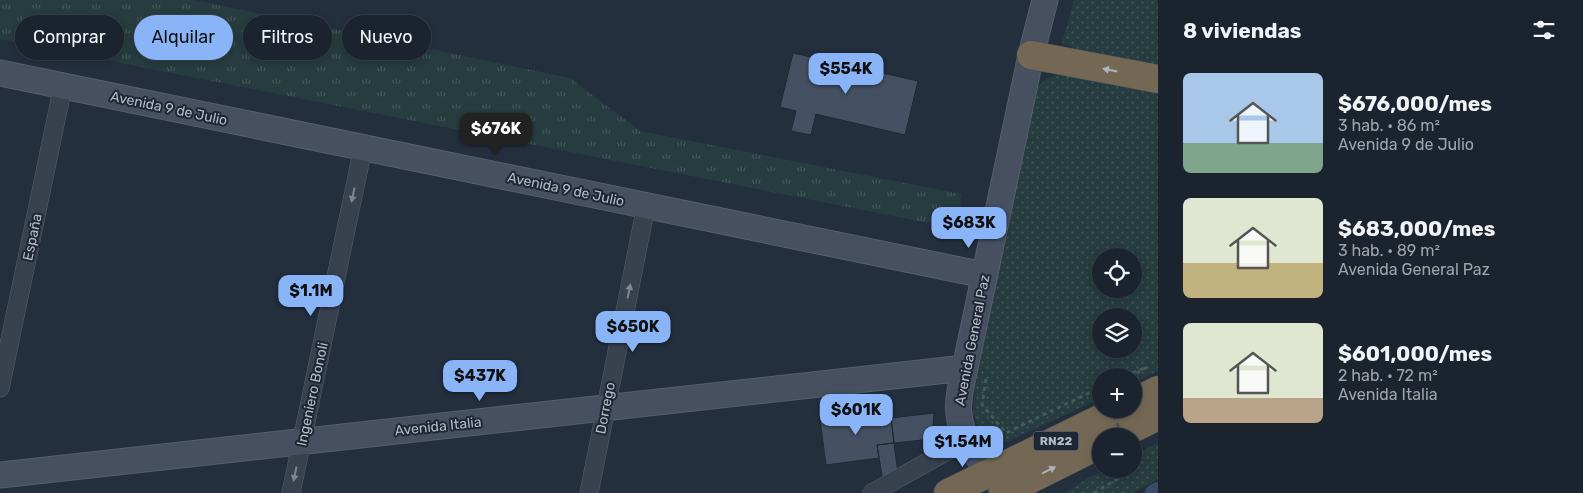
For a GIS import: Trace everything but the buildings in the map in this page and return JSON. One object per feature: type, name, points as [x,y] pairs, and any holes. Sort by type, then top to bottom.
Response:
[{"type":"highway","points":[[1031,55],[1158,79]]},
{"type":"highway","points":[[1142,398],[1158,390]]},
{"type":"highway","points":[[1134,428],[1158,416]]},
{"type":"highway","name":"RN22","points":[[1002,488],[1107,418]]},
{"type":"highway","name":"RN22","points":[[948,493],[1002,488],[1092,448]]},
{"type":"main road","name":"Avenida General Paz","points":[[1002,488],[967,440],[959,415],[965,368],[984,275],[1031,55],[1046,0]]},
{"type":"main road","name":"Avenida 9 de Julio","points":[[0,73],[984,275]]},
{"type":"main road","name":"Avenida Italia","points":[[0,475],[965,368]]},
{"type":"street","name":"España","points":[[0,388],[2,369],[63,86]]},
{"type":"street","name":"Ingeniero Bonoli","points":[[291,493],[363,148]]},
{"type":"street","name":"Dorrego","points":[[588,493],[646,206]]},
{"type":"street","points":[[872,493],[967,440]]},
{"type":"path","points":[[965,368],[987,370],[982,405],[1006,433],[1092,391]]},
{"type":"path","points":[[1094,493],[1119,478]]},
{"type":"green space","points":[[0,0],[194,0],[266,15],[243,15],[243,60],[332,60],[332,29],[342,31],[342,60],[431,60],[431,49],[570,78],[640,131],[961,194],[959,229],[106,60],[124,60],[124,15],[15,15],[15,42],[0,39]]},
{"type":"green space","points":[[1074,0],[1158,0],[1158,66],[1088,53],[1062,43]]},
{"type":"green space","points":[[1072,71],[1158,86],[1158,371],[1142,378],[1142,368],[1092,368],[1092,402],[1009,441],[997,442],[987,437],[978,427],[973,413],[975,388],[1032,97],[1044,81],[1053,76]]},
{"type":"green space","points":[[1158,443],[1158,479],[1132,493],[1066,493],[1092,476],[1092,478],[1142,478],[1142,451]]},
{"type":"waterway","points":[[1154,493],[1158,491]]}]
